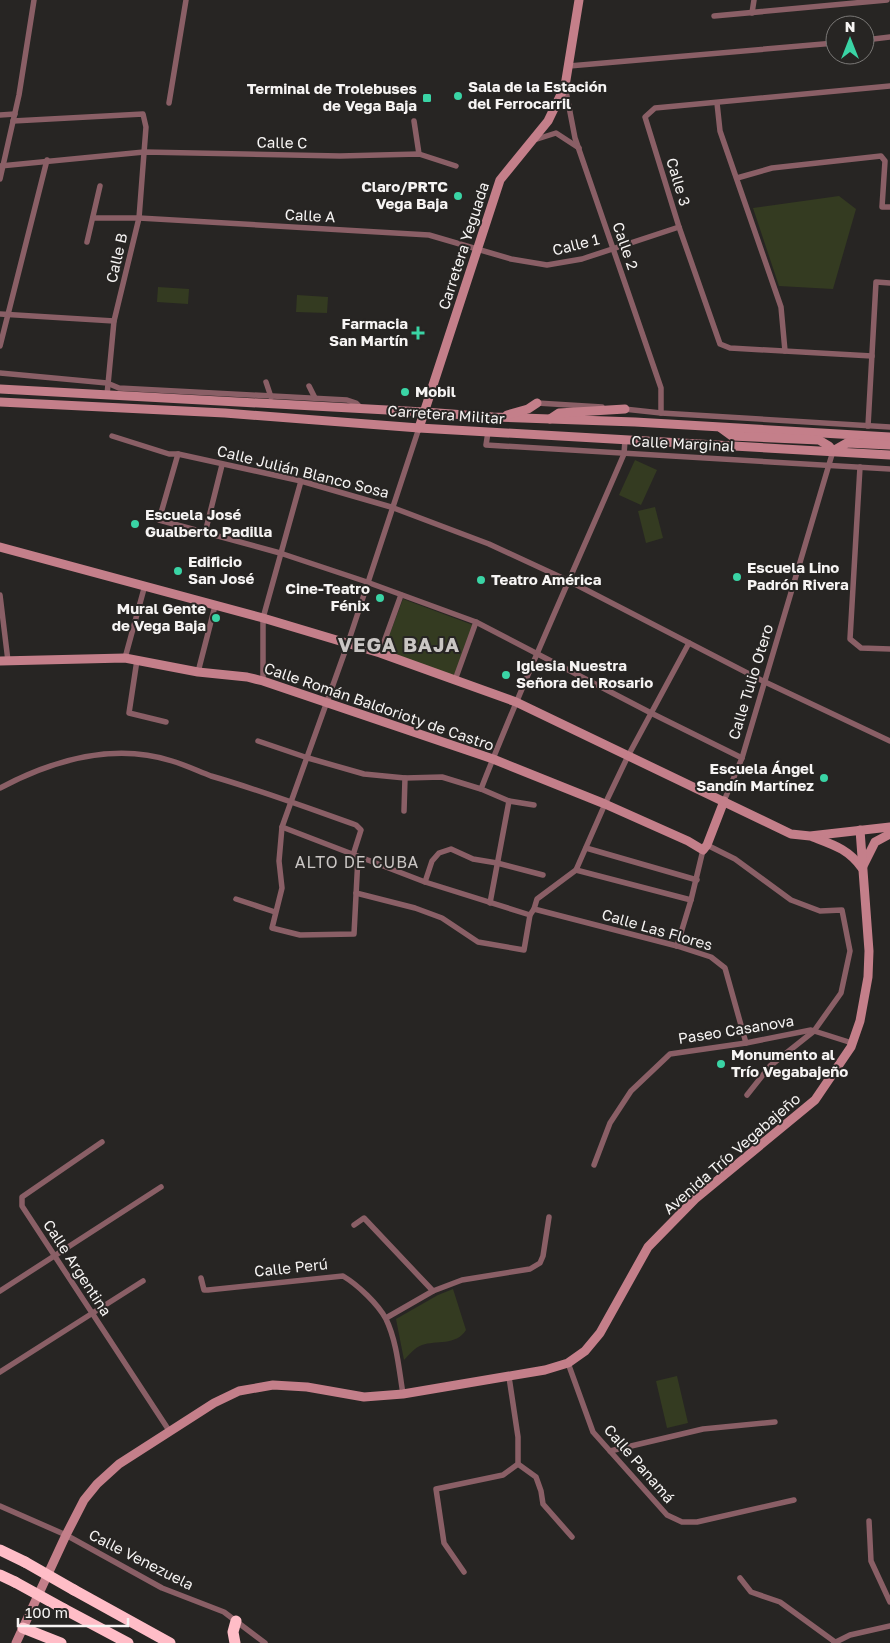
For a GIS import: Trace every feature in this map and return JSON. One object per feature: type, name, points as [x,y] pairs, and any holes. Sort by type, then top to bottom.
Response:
[{"type":"highway","points":[[0,1550],[170,1643]]},
{"type":"highway","points":[[0,1575],[128,1643]]},
{"type":"highway","points":[[235,1643],[233,1632],[236,1621]]},
{"type":"highway","points":[[23,1628],[61,1643]]},
{"type":"street","points":[[0,179],[15,114],[34,0]]},
{"type":"street","points":[[169,103],[186,0]]},
{"type":"street","name":"Carretera Yeguada","points":[[419,428],[500,180],[548,121],[565,86],[579,0]]},
{"type":"street","points":[[752,13],[754,0]]},
{"type":"street","points":[[714,16],[825,3],[887,0]]},
{"type":"street","points":[[875,39],[890,38]]},
{"type":"street","points":[[569,66],[825,44]]},
{"type":"street","name":"Calle 2","points":[[565,86],[578,148],[661,388],[661,413]]},
{"type":"street","name":"Calle 3","points":[[872,356],[730,348],[720,344],[679,227],[645,117],[655,108],[890,86]]},
{"type":"street","points":[[717,103],[720,131],[781,307],[785,351]]},
{"type":"street","points":[[0,115],[15,114]]},
{"type":"street","name":"Calle B","points":[[13,121],[143,114],[146,127],[139,218],[114,321],[106,395]]},
{"type":"street","points":[[414,121],[419,154]]},
{"type":"street","points":[[532,140],[556,133],[578,148]]},
{"type":"street","name":"Calle C","points":[[2,166],[47,160],[144,152],[340,156],[419,154],[456,166]]},
{"type":"street","points":[[736,178],[772,168],[881,156],[885,161],[882,207],[890,207]]},
{"type":"street","points":[[0,346],[47,160]]},
{"type":"street","points":[[87,242],[100,186]]},
{"type":"street","name":"Calle A","points":[[93,218],[139,218],[429,235],[477,248]]},
{"type":"street","name":"Calle 1","points":[[477,248],[511,259],[547,265],[582,259],[679,227]]},
{"type":"street","points":[[868,426],[876,282],[890,283]]},
{"type":"street","points":[[0,314],[114,321]]},
{"type":"street","points":[[0,373],[107,383],[119,388],[347,400],[356,403],[361,409]]},
{"type":"street","points":[[266,382],[271,397]]},
{"type":"street","points":[[309,386],[315,398]]},
{"type":"street","name":"Carretera Militar","points":[[0,389],[424,412],[493,418],[635,422],[890,437]]},
{"type":"street","name":"Carretera Militar","points":[[0,402],[225,413],[419,428],[890,455]]},
{"type":"street","points":[[493,418],[528,409],[537,403]]},
{"type":"street","name":"Calle Marginal","points":[[537,403],[661,413],[890,427]]},
{"type":"street","points":[[550,419],[559,413],[625,409]]},
{"type":"street","points":[[0,788],[61,761],[92,754],[128,753],[172,760],[201,772],[291,801],[356,825],[361,830],[356,856],[354,934],[300,934],[272,928],[282,888],[279,861],[282,827],[291,801],[308,758],[348,644],[391,507],[419,428]]},
{"type":"street","points":[[721,428],[732,436],[819,440],[833,451],[846,443],[890,445]]},
{"type":"street","name":"Calle Marginal","points":[[488,432],[486,445],[890,469]]},
{"type":"street","name":"Calle Julián Blanco Sosa","points":[[112,436],[169,454],[178,454],[300,481],[391,507],[489,544],[569,581],[765,682],[890,741]]},
{"type":"street","points":[[481,789],[536,654],[624,454],[625,440]]},
{"type":"street","name":"Calle Tulio Otero","points":[[677,946],[692,900],[705,848],[742,758],[833,451]]},
{"type":"street","points":[[178,454],[160,520],[280,553],[368,582],[476,622],[742,758]]},
{"type":"street","points":[[205,533],[222,465]]},
{"type":"street","points":[[860,467],[850,639],[861,648],[890,650]]},
{"type":"street","points":[[263,681],[263,618],[300,481]]},
{"type":"street","points":[[0,546],[263,618],[380,653],[516,702],[791,834],[810,836],[890,827]]},
{"type":"street","points":[[125,658],[145,585]]},
{"type":"street","points":[[0,594],[4,661]]},
{"type":"street","points":[[380,653],[401,595]]},
{"type":"street","points":[[198,672],[215,606]]},
{"type":"street","points":[[455,680],[476,622]]},
{"type":"street","points":[[356,893],[414,908],[442,918],[478,942],[524,950],[532,912],[537,899],[576,870],[628,756],[689,643]]},
{"type":"street","name":"Calle Román Baldorioty de Castro","points":[[4,661],[125,658],[198,672],[247,677],[263,681],[493,759],[605,804],[705,848]]},
{"type":"street","points":[[137,660],[129,713],[166,722]]},
{"type":"street","points":[[258,741],[364,774],[405,778],[442,777],[481,789],[509,801],[534,805]]},
{"type":"street","points":[[404,811],[405,778]]},
{"type":"street","points":[[490,903],[509,801]]},
{"type":"street","name":"Calle Las Flores","points":[[282,827],[426,882],[490,903],[677,946],[711,957],[725,968],[746,1043]]},
{"type":"street","name":"Avenida Trío Vegabajeño","points":[[16,1643],[66,1535],[84,1500],[96,1484],[119,1464],[214,1403],[239,1391],[273,1386],[307,1387],[364,1397],[403,1394],[545,1370],[568,1363],[585,1351],[600,1333],[648,1246],[695,1199],[815,1100],[852,1043],[860,1021],[868,977],[869,951],[860,830]]},
{"type":"street","points":[[862,868],[874,842],[890,834]]},
{"type":"street","points":[[810,836],[847,851],[862,868]]},
{"type":"street","points":[[586,848],[697,880]]},
{"type":"street","points":[[705,848],[735,859],[791,900],[820,911],[842,910],[850,951],[841,994],[814,1031],[770,1066],[747,1095]]},
{"type":"street","points":[[426,882],[432,860],[438,853],[451,849],[474,859],[542,875]]},
{"type":"street","points":[[576,870],[692,900]]},
{"type":"street","points":[[236,900],[275,912]]},
{"type":"street","name":"Paseo Casanova","points":[[594,1165],[610,1123],[631,1091],[670,1054],[746,1043],[811,1030],[852,1043]]},
{"type":"street","name":"Calle Argentina","points":[[102,1142],[22,1197],[22,1206],[170,1432]]},
{"type":"street","points":[[0,1291],[161,1187]]},
{"type":"street","points":[[386,1318],[433,1291],[462,1280],[530,1269],[540,1263],[543,1256],[549,1217]]},
{"type":"street","points":[[354,1225],[364,1218],[433,1291]]},
{"type":"street","name":"Calle Perú","points":[[201,1278],[204,1290],[208,1290],[343,1276],[355,1283],[386,1318],[393,1338],[403,1394]]},
{"type":"street","points":[[0,1372],[143,1281]]},
{"type":"street","name":"Calle Panamá","points":[[568,1363],[593,1432],[668,1515],[682,1522],[697,1522],[794,1500]]},
{"type":"street","points":[[509,1377],[518,1438],[518,1464]]},
{"type":"street","points":[[610,1451],[702,1429],[775,1422]]},
{"type":"street","points":[[518,1464],[536,1477],[543,1504],[572,1537]]},
{"type":"street","points":[[464,1572],[444,1543],[436,1489],[503,1475],[518,1464]]},
{"type":"street","name":"Calle Venezuela","points":[[0,1506],[66,1535],[162,1588],[224,1612],[265,1643]]},
{"type":"street","points":[[869,1522],[871,1561],[890,1602]]},
{"type":"street","points":[[740,1578],[751,1592],[780,1602],[835,1642],[850,1635],[890,1626]]},
{"type":"green space","points":[[839,196],[856,209],[833,289],[779,286],[753,208]]},
{"type":"green space","points":[[158,287],[189,289],[188,304],[157,302]]},
{"type":"green space","points":[[297,295],[328,297],[327,313],[296,312]]},
{"type":"green space","points":[[635,460],[657,470],[641,505],[619,495]]},
{"type":"green space","points":[[655,507],[663,538],[646,543],[638,511]]},
{"type":"green space","points":[[403,599],[473,625],[454,678],[383,652]]},
{"type":"green space","points":[[453,1289],[466,1330],[457,1338],[446,1342],[419,1346],[404,1360],[396,1319],[438,1295]]},
{"type":"green space","points":[[677,1376],[688,1423],[667,1428],[656,1381]]},
{"type":"place","name":"Sala de la Estación del Ferrocarril","points":[[458,96]]},
{"type":"place","name":"Terminal de Trolebuses de Vega Baja","points":[[427,98]]},
{"type":"place","name":"Claro/PRTC Vega Baja","points":[[458,196]]},
{"type":"place","name":"Farmacia San Martín","points":[[418,333]]},
{"type":"place","name":"Mobil","points":[[405,392]]},
{"type":"place","name":"Escuela José Gualberto Padilla","points":[[135,524]]},
{"type":"place","name":"Edificio San José","points":[[178,571]]},
{"type":"place","name":"Escuela Lino Padrón Rivera","points":[[737,577]]},
{"type":"place","name":"Teatro América","points":[[481,580]]},
{"type":"place","name":"Cine-Teatro Fénix","points":[[380,598]]},
{"type":"place","name":"Mural Gente de Vega Baja","points":[[216,618]]},
{"type":"place","name":"Iglesia Nuestra Señora del Rosario","points":[[506,675]]},
{"type":"place","name":"Escuela Ángel Sandín Martínez","points":[[824,778]]},
{"type":"place","name":"Monumento al Trío Vegabajeño","points":[[721,1064]]},
{"type":"district","name":"VEGA BAJA","points":[[399,645]]},
{"type":"district","name":"ALTO DE CUBA","points":[[357,862]]}]
